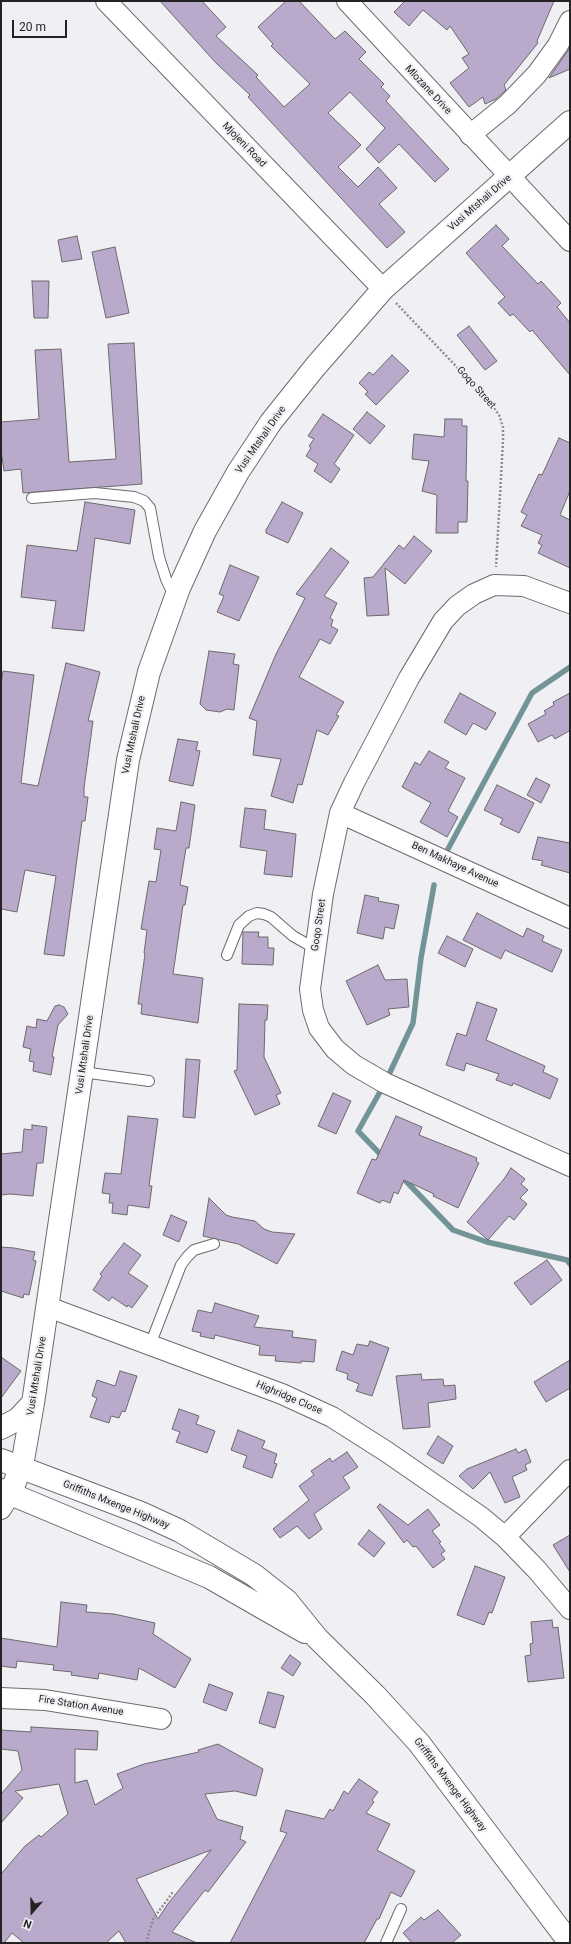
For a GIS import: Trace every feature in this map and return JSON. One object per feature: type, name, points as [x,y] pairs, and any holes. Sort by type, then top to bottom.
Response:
[{"type":"street","name":"Mjojeni Road","points":[[106,1],[383,289]]},
{"type":"street","name":"Mlozane Drive","points":[[347,1],[509,178],[570,241]]},
{"type":"street","points":[[470,135],[507,105],[537,74],[558,45],[570,21]]},
{"type":"street","name":"Vusi Mtshali Drive","points":[[4,1497],[11,1463],[33,1403],[128,760],[149,672],[175,598],[205,531],[238,472],[271,422],[315,367],[383,289],[570,122]]},
{"type":"street","name":"Goqo Street","points":[[570,603],[524,586],[494,585],[474,594],[456,606],[443,621],[409,678],[340,813],[329,861],[310,989],[313,1010],[319,1028],[335,1050],[354,1065],[385,1082],[570,1166]]},
{"type":"street","name":"Ben Makhaye Avenue","points":[[340,813],[570,918]]},
{"type":"street","name":"Highridge Close","points":[[48,1307],[282,1394],[332,1417],[481,1517],[505,1537],[537,1570],[570,1609]]},
{"type":"street","points":[[1,1428],[18,1419],[33,1403]]},
{"type":"street","name":"Griffiths Mxenge Highway","points":[[11,1463],[141,1513],[180,1531],[218,1552],[254,1575],[287,1601],[317,1638],[375,1695],[418,1743],[570,1943]]},
{"type":"street","points":[[505,1537],[570,1470]]},
{"type":"street","name":"Griffiths Mxenge Highway","points":[[4,1497],[209,1577],[317,1638]]},
{"type":"street","name":"Fire Station Avenue","points":[[1,1698],[45,1700],[161,1719]]},
{"type":"lane","points":[[32,498],[95,493],[134,497],[144,501],[150,508],[159,556],[166,579],[175,598]]},
{"type":"lane","points":[[227,955],[239,925],[249,916],[257,913],[271,917],[293,936],[316,949]]},
{"type":"lane","points":[[82,1072],[149,1081]]},
{"type":"lane","points":[[150,1345],[181,1265],[186,1257],[194,1250],[214,1244]]},
{"type":"lane","points":[[386,1943],[401,1909]]},
{"type":"path","name":"Goqo Street","points":[[383,289],[489,401],[499,415],[503,427],[503,441],[494,585]]},
{"type":"path","points":[[146,1943],[153,1919],[173,1892]]},
{"type":"building","points":[[160,1],[202,1],[226,27],[216,36],[258,75],[256,77],[284,107],[310,84],[271,46],[273,44],[258,27],[286,1],[299,1],[335,39],[345,31],[366,52],[359,59],[384,84],[381,87],[390,96],[386,101],[449,169],[435,182],[399,144],[379,163],[366,149],[385,128],[350,92],[328,113],[361,145],[338,167],[358,187],[378,167],[397,188],[379,204],[405,232],[387,248],[248,97],[250,95],[216,63]]},
{"type":"building","points":[[405,1],[554,1],[537,41],[538,43],[504,85],[506,90],[496,99],[485,104],[483,97],[469,107],[450,83],[469,68],[462,58],[469,54],[450,26],[447,30],[423,10],[409,26],[394,12]]},
{"type":"building","points":[[570,47],[570,69],[549,78],[567,52]]},
{"type":"building","points":[[496,225],[509,239],[502,246],[538,284],[541,281],[561,303],[557,307],[570,323],[570,375],[532,330],[530,332],[513,314],[510,316],[498,303],[505,297],[466,253]]},
{"type":"building","points":[[77,236],[82,259],[62,262],[58,240]]},
{"type":"building","points":[[115,247],[129,313],[106,318],[92,252]]},
{"type":"building","points":[[32,281],[49,281],[48,318],[34,318]]},
{"type":"building","points":[[469,326],[497,361],[485,370],[457,335]]},
{"type":"building","points":[[134,343],[142,484],[23,493],[21,469],[4,471],[1,450],[1,422],[39,419],[35,350],[61,349],[69,462],[116,459],[108,344]]},
{"type":"building","points":[[392,355],[409,371],[376,405],[365,394],[368,392],[359,383],[369,372],[373,375]]},
{"type":"building","points":[[367,412],[385,426],[370,444],[353,429]]},
{"type":"building","points":[[323,414],[354,435],[334,464],[340,469],[331,483],[314,471],[318,464],[306,456],[311,448],[309,446],[314,439],[308,436]]},
{"type":"building","points":[[445,419],[462,419],[462,426],[467,426],[467,522],[458,522],[458,533],[436,533],[437,495],[422,491],[429,461],[412,459],[414,434],[444,437]]},
{"type":"building","points":[[559,438],[570,443],[570,491],[560,515],[570,520],[570,568],[538,553],[542,545],[538,543],[542,535],[521,526],[527,515],[521,512],[539,474],[542,475]]},
{"type":"building","points":[[85,502],[135,510],[130,544],[95,538],[84,631],[52,628],[56,601],[21,597],[27,545],[77,551]]},
{"type":"building","points":[[282,502],[303,513],[288,543],[266,533],[266,530]]},
{"type":"building","points":[[414,536],[432,551],[405,584],[385,568],[389,615],[367,616],[364,578],[373,577],[399,545],[404,549]]},
{"type":"building","points":[[331,548],[349,562],[324,596],[337,603],[330,618],[333,620],[331,626],[338,630],[330,644],[320,639],[299,677],[344,702],[336,715],[339,716],[328,735],[317,730],[302,785],[298,784],[293,803],[271,796],[281,759],[253,755],[257,721],[249,718],[276,654],[305,598],[296,594]]},
{"type":"building","points":[[230,565],[259,577],[239,621],[217,612],[224,596],[219,594]]},
{"type":"building","points":[[209,651],[235,654],[233,664],[239,665],[234,710],[227,709],[220,712],[206,710],[200,704]]},
{"type":"building","points":[[66,663],[100,672],[88,721],[93,721],[84,788],[84,797],[88,797],[85,821],[82,821],[64,956],[44,954],[56,876],[25,870],[17,912],[1,909],[1,685],[3,671],[34,675],[21,783],[38,786]]},
{"type":"building","points":[[460,693],[496,713],[486,730],[473,723],[466,735],[444,722]]},
{"type":"building","points":[[570,693],[570,733],[569,731],[555,739],[552,735],[538,742],[528,724],[546,714],[544,711],[554,705],[553,702]]},
{"type":"building","points":[[178,739],[198,742],[196,750],[200,751],[193,786],[169,781]]},
{"type":"building","points":[[429,751],[449,762],[445,768],[465,778],[448,811],[458,817],[447,837],[420,822],[431,803],[402,787],[415,762],[420,765]]},
{"type":"building","points":[[536,778],[550,785],[541,803],[527,795]]},
{"type":"building","points":[[497,785],[534,803],[519,833],[500,824],[503,819],[484,810]]},
{"type":"building","points":[[181,802],[195,805],[189,848],[186,848],[180,885],[188,887],[185,905],[183,905],[173,974],[203,978],[198,1023],[141,1014],[142,1004],[138,1004],[147,930],[141,929],[149,881],[156,882],[161,850],[154,849],[157,828],[176,831]]},
{"type":"building","points":[[245,808],[266,810],[264,829],[296,834],[292,877],[264,874],[267,851],[240,847]]},
{"type":"building","points":[[538,837],[570,843],[570,873],[541,865],[543,861],[532,859]]},
{"type":"building","points":[[365,895],[379,898],[378,901],[399,905],[394,929],[385,927],[383,939],[357,933]]},
{"type":"building","points":[[477,913],[523,937],[527,928],[544,936],[542,941],[562,950],[552,972],[505,950],[501,959],[463,940]]},
{"type":"building","points":[[243,932],[259,932],[258,937],[268,937],[268,948],[274,948],[273,965],[242,964]]},
{"type":"building","points":[[447,936],[473,949],[465,967],[438,953]]},
{"type":"building","points":[[378,965],[385,980],[407,979],[409,1007],[388,1009],[390,1015],[367,1025],[346,981]]},
{"type":"building","points":[[477,1002],[497,1009],[486,1040],[545,1066],[543,1072],[558,1079],[550,1099],[513,1083],[512,1086],[496,1080],[499,1074],[466,1063],[464,1071],[446,1065],[457,1033],[466,1036]]},
{"type":"building","points":[[239,1004],[268,1005],[267,1020],[265,1020],[264,1057],[281,1093],[276,1095],[280,1104],[255,1115],[234,1071],[237,1070]]},
{"type":"building","points":[[59,1005],[64,1007],[68,1014],[58,1025],[52,1057],[54,1057],[51,1075],[33,1071],[34,1062],[29,1061],[31,1049],[23,1047],[27,1026],[36,1028],[37,1019],[47,1021],[55,1006]]},
{"type":"building","points":[[186,1059],[200,1060],[195,1118],[183,1117]]},
{"type":"building","points":[[333,1093],[351,1101],[336,1134],[318,1126]]},
{"type":"building","points":[[128,1116],[158,1119],[149,1186],[152,1186],[149,1208],[128,1205],[127,1215],[112,1213],[113,1203],[109,1203],[110,1194],[102,1193],[105,1173],[121,1174]]},
{"type":"building","points":[[396,1116],[422,1127],[419,1135],[477,1158],[476,1161],[479,1163],[458,1208],[433,1196],[434,1194],[404,1180],[398,1194],[394,1192],[390,1203],[382,1200],[380,1203],[357,1193],[372,1159],[376,1160]]},
{"type":"building","points":[[32,1125],[47,1127],[43,1163],[37,1163],[33,1196],[10,1194],[1,1195],[1,1154],[22,1152],[24,1129],[32,1130]]},
{"type":"building","points":[[511,1168],[525,1179],[521,1184],[528,1190],[520,1198],[527,1204],[514,1220],[509,1216],[488,1240],[467,1222],[504,1179]]},
{"type":"building","points":[[209,1198],[226,1215],[255,1221],[264,1229],[272,1232],[295,1234],[277,1264],[238,1244],[203,1236]]},
{"type":"building","points":[[171,1215],[187,1222],[179,1242],[163,1235]]},
{"type":"building","points":[[124,1243],[141,1255],[128,1273],[148,1286],[132,1308],[128,1305],[127,1307],[112,1297],[109,1301],[93,1290],[102,1276],[100,1274]]},
{"type":"building","points":[[1,1247],[35,1252],[33,1260],[36,1261],[29,1295],[24,1294],[23,1298],[1,1291]]},
{"type":"building","points":[[547,1260],[562,1280],[531,1305],[514,1283]]},
{"type":"building","points":[[215,1303],[259,1316],[254,1327],[293,1331],[292,1337],[316,1340],[314,1362],[301,1361],[301,1363],[275,1361],[276,1356],[259,1355],[260,1346],[215,1335],[214,1339],[200,1336],[201,1333],[192,1331],[198,1310],[212,1313]]},
{"type":"building","points":[[370,1341],[389,1348],[372,1396],[356,1391],[359,1384],[347,1379],[348,1374],[336,1370],[342,1351],[353,1355],[357,1344],[368,1346]]},
{"type":"building","points":[[1,1357],[21,1371],[1,1398]]},
{"type":"building","points":[[570,1360],[570,1388],[546,1402],[534,1382]]},
{"type":"building","points":[[120,1371],[137,1376],[125,1412],[122,1411],[119,1418],[111,1416],[109,1423],[90,1417],[97,1398],[92,1396],[97,1380],[115,1386]]},
{"type":"building","points":[[421,1374],[422,1380],[443,1379],[444,1386],[455,1385],[456,1399],[428,1403],[430,1427],[403,1429],[396,1376]]},
{"type":"building","points":[[179,1409],[199,1416],[196,1424],[215,1431],[207,1453],[176,1442],[180,1432],[172,1429]]},
{"type":"building","points":[[238,1430],[265,1441],[262,1448],[277,1454],[274,1463],[277,1464],[272,1478],[243,1467],[247,1456],[231,1450]]},
{"type":"building","points":[[438,1436],[453,1446],[443,1464],[427,1454]]},
{"type":"building","points":[[516,1449],[518,1453],[526,1449],[531,1462],[525,1465],[527,1470],[512,1477],[520,1497],[505,1503],[490,1472],[473,1489],[459,1476],[467,1469]]},
{"type":"building","points":[[347,1452],[358,1467],[343,1477],[350,1488],[314,1514],[322,1529],[309,1539],[297,1526],[280,1538],[273,1529],[309,1500],[299,1486],[314,1475],[311,1471],[330,1458],[332,1462]]},
{"type":"building","points":[[380,1504],[408,1525],[428,1509],[440,1525],[432,1531],[441,1542],[439,1543],[445,1551],[441,1554],[445,1559],[433,1568],[416,1546],[413,1547],[407,1540],[404,1543],[377,1507]]},
{"type":"building","points":[[369,1530],[385,1543],[374,1557],[358,1544]]},
{"type":"building","points":[[570,1535],[570,1572],[553,1545]]},
{"type":"building","points":[[475,1566],[505,1577],[492,1613],[489,1612],[484,1625],[457,1615]]},
{"type":"building","points":[[61,1602],[87,1605],[86,1612],[114,1614],[155,1623],[153,1634],[191,1659],[175,1688],[139,1668],[137,1680],[99,1673],[98,1679],[71,1675],[72,1672],[53,1670],[54,1665],[17,1661],[16,1668],[1,1666],[1,1638],[57,1647]]},
{"type":"building","points":[[552,1620],[553,1628],[558,1627],[564,1678],[528,1682],[525,1656],[531,1655],[530,1644],[533,1643],[531,1622]]},
{"type":"building","points":[[290,1655],[301,1663],[293,1676],[281,1668]]},
{"type":"building","points":[[209,1684],[233,1693],[226,1711],[203,1702]]},
{"type":"building","points":[[268,1692],[284,1696],[275,1728],[259,1723]]},
{"type":"building","points":[[31,1727],[98,1731],[97,1750],[75,1749],[75,1783],[87,1780],[95,1805],[123,1788],[117,1774],[144,1764],[199,1752],[198,1750],[218,1744],[263,1769],[256,1796],[235,1791],[205,1794],[217,1819],[243,1827],[240,1839],[246,1842],[208,1892],[205,1890],[172,1932],[197,1943],[126,1943],[119,1931],[106,1943],[24,1943],[12,1933],[4,1943],[1,1943],[1,1874],[25,1846],[39,1835],[41,1837],[68,1814],[59,1784],[15,1791],[23,1798],[1,1823],[1,1794],[22,1770],[18,1751],[1,1749],[1,1730],[31,1732]],"holes":[[[211,1850],[167,1905],[158,1919],[136,1879]]]},
{"type":"building","points":[[359,1779],[378,1792],[372,1800],[374,1802],[366,1813],[390,1824],[377,1850],[415,1871],[401,1897],[391,1892],[379,1919],[377,1919],[364,1943],[230,1943],[287,1833],[280,1831],[286,1810],[324,1819],[330,1809],[333,1811],[344,1791],[348,1794]]},
{"type":"building","points":[[438,1910],[461,1935],[452,1943],[412,1943],[403,1933],[421,1917],[424,1920]]},
{"type":"waterway","points":[[448,849],[532,693],[570,667]]},
{"type":"waterway","points":[[384,1158],[358,1131],[385,1083],[413,1023],[421,958],[434,885]]},
{"type":"waterway","points":[[401,1176],[453,1230],[487,1242],[567,1260],[570,1264]]}]
